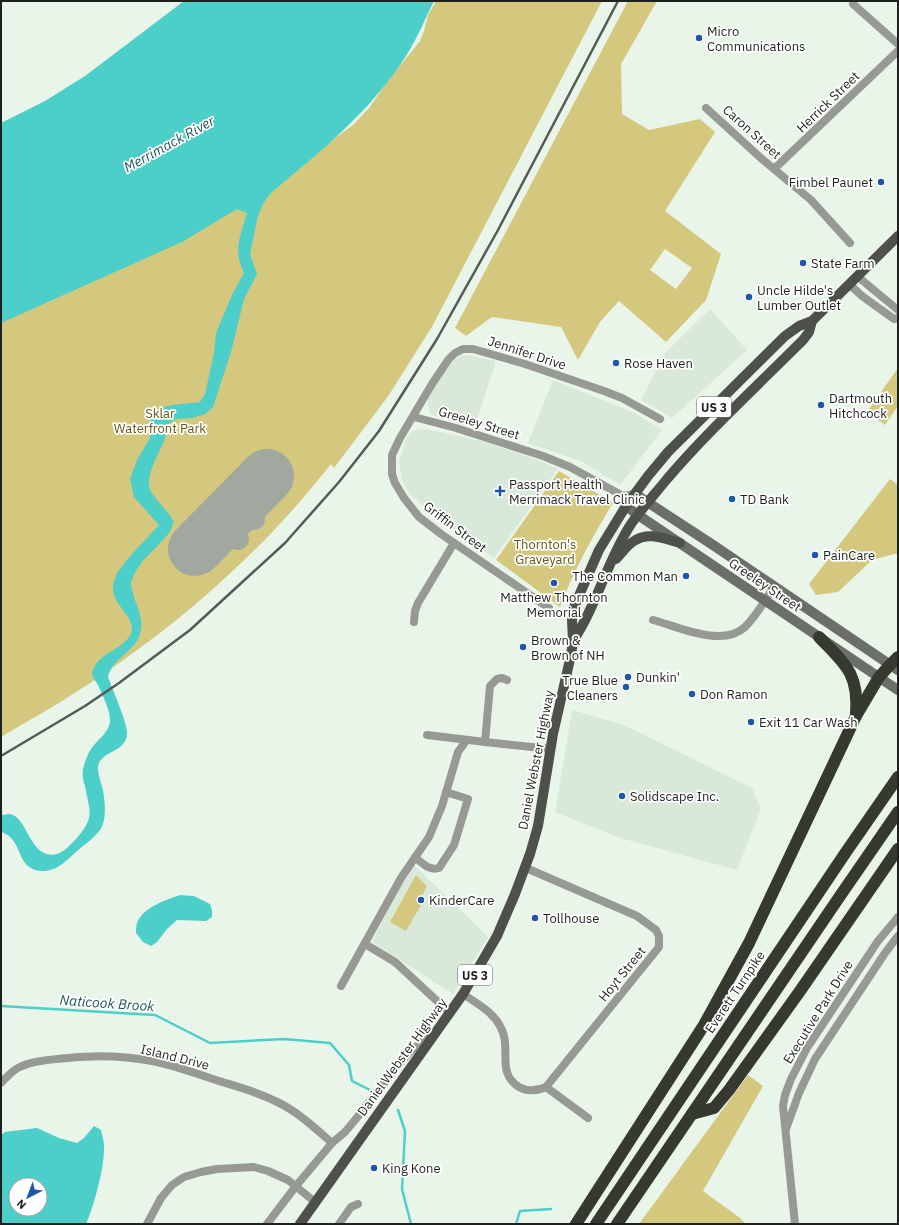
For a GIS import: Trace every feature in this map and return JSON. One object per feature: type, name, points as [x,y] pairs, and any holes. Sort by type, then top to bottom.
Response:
[{"type":"highway","points":[[818,637],[846,665],[851,673],[856,690],[856,716]]},
{"type":"highway","points":[[576,1224],[704,1025],[749,943],[856,716],[879,677],[895,664]]},
{"type":"highway","name":"Everett Turnpike","points":[[596,1224],[898,777]]},
{"type":"highway","points":[[617,1224],[898,812]]},
{"type":"highway","points":[[692,1114],[714,1108],[728,1090],[796,997],[898,849]]},
{"type":"main road","name":"Daniel Webster Highway","points":[[300,1224],[463,994],[497,936],[526,868],[538,826],[551,749],[573,641],[572,620],[574,607],[599,550],[625,501],[635,494],[668,452],[767,353],[792,330],[812,321],[898,236]]},
{"type":"main road","name":"Daniel Webster Highway","points":[[573,641],[582,628],[618,548],[638,515],[691,452],[803,340],[809,332],[812,321]]},
{"type":"main road","name":"Greeley Street","points":[[635,494],[895,664]]},
{"type":"main road","name":"Greeley Street","points":[[625,501],[638,515],[898,690]]},
{"type":"main road","points":[[610,567],[630,544],[641,537],[654,536],[680,542]]},
{"type":"street","points":[[853,4],[898,44]]},
{"type":"street","name":"Herrick Street","points":[[774,169],[898,51]]},
{"type":"street","name":"Caron Street","points":[[706,108],[762,159],[811,200],[850,243]]},
{"type":"street","points":[[857,276],[898,310]]},
{"type":"street","points":[[849,284],[884,313],[894,319],[898,318]]},
{"type":"street","name":"Jennifer Drive","points":[[414,417],[432,384],[448,360],[455,353],[463,349],[473,349],[526,364],[604,391],[628,401],[660,419]]},
{"type":"street","name":"Greeley Street","points":[[414,417],[456,428],[543,456],[570,467],[625,501]]},
{"type":"street","name":"Griffin Street","points":[[414,417],[394,451],[391,464],[395,483],[404,498],[419,517],[454,543],[549,608]]},
{"type":"street","points":[[414,622],[415,611],[418,603],[454,543]]},
{"type":"street","points":[[653,620],[704,634],[728,636],[746,626],[774,586]]},
{"type":"street","points":[[485,742],[490,686],[497,679],[502,678],[508,680]]},
{"type":"street","points":[[427,735],[466,741],[551,749]]},
{"type":"street","points":[[341,986],[415,857],[429,836],[446,792],[458,752],[466,741]]},
{"type":"street","points":[[415,857],[434,870],[439,868],[454,845],[468,799],[446,792]]},
{"type":"street","name":"Hoyt Street","points":[[526,868],[637,916],[656,930],[660,941],[656,953],[546,1088]]},
{"type":"street","name":"Executive Park Drive","points":[[795,1224],[783,1101],[798,1062],[878,941],[898,917]]},
{"type":"street","name":"Executive Park Drive","points":[[786,1130],[799,1093],[815,1059],[885,952],[898,936]]},
{"type":"street","points":[[365,944],[395,962],[450,1013]]},
{"type":"street","points":[[463,994],[492,1015],[501,1027],[506,1047],[506,1070],[510,1080],[528,1090],[540,1090],[546,1088],[588,1118]]},
{"type":"street","points":[[267,1224],[296,1186],[332,1144],[345,1132],[409,1053],[440,1027]]},
{"type":"street","name":"Island Drive","points":[[1,1083],[12,1071],[38,1061],[69,1057],[105,1056],[152,1061],[242,1088],[273,1100],[291,1109],[332,1144]]},
{"type":"street","points":[[147,1224],[161,1198],[172,1185],[184,1177],[217,1169],[254,1167],[279,1175],[296,1186],[315,1202]]},
{"type":"street","points":[[339,1224],[351,1207],[358,1204]]},
{"type":"shaded area","points":[[710,309],[747,350],[672,418],[641,400],[664,354]]},
{"type":"shaded area","points":[[467,355],[496,361],[474,428],[431,415],[428,407],[428,399],[440,377],[459,356]]},
{"type":"shaded area","points":[[553,380],[635,413],[662,430],[620,485],[583,462],[528,443]]},
{"type":"shaded area","points":[[427,429],[481,441],[541,461],[558,469],[494,558],[431,513],[409,493],[402,481],[399,462],[406,438],[414,430]]},
{"type":"shaded area","points":[[572,710],[624,725],[752,788],[761,809],[737,870],[620,838],[555,812]]},
{"type":"shaded area","name":"KinderCare","points":[[412,863],[488,937],[453,994],[372,942]]},
{"type":"green space","name":"Sklar Waterfront Park","points":[[436,1],[602,1],[433,325],[389,395],[334,468],[331,464],[280,524],[253,552],[196,604],[165,629],[90,683],[1,737],[1,317],[238,208],[353,125],[369,108],[387,82],[420,41],[428,15]]},
{"type":"green space","points":[[628,1],[657,1],[621,64],[622,114],[649,130],[700,119],[715,132],[665,211],[721,254],[706,300],[666,342],[619,301],[600,322],[578,360],[561,327],[492,317],[466,336],[455,328]],"holes":[[[665,249],[692,268],[676,289],[650,270]]]},
{"type":"green space","points":[[898,368],[898,406],[885,425],[867,412]]},
{"type":"green space","name":"Thornton's Graveyard","points":[[559,471],[613,503],[584,554],[560,607],[496,560]]},
{"type":"green space","points":[[890,479],[898,485],[898,553],[872,560],[838,592],[816,595],[809,584]]},
{"type":"green space","points":[[416,875],[427,886],[421,898],[424,900],[406,931],[390,922]]},
{"type":"green space","points":[[748,1075],[763,1086],[703,1191],[746,1224],[639,1224]]},
{"type":"water","name":"Merrimack River","points":[[184,1],[434,1],[406,56],[377,95],[344,130],[271,193],[264,202],[258,216],[250,254],[257,274],[244,299],[231,352],[213,407],[205,414],[192,418],[177,419],[169,423],[164,441],[150,475],[149,486],[151,490],[174,522],[165,538],[141,563],[131,582],[134,598],[141,618],[140,634],[133,646],[110,670],[108,677],[127,731],[124,744],[104,757],[100,761],[98,767],[105,805],[104,821],[100,830],[92,839],[58,867],[45,871],[35,870],[28,866],[24,861],[14,841],[9,836],[1,832],[1,815],[10,814],[16,817],[21,822],[35,845],[41,851],[48,854],[57,854],[67,848],[82,832],[89,820],[90,814],[83,778],[83,769],[90,751],[106,731],[110,723],[109,711],[106,702],[92,673],[98,661],[127,640],[131,634],[132,628],[131,622],[116,599],[113,592],[113,584],[119,570],[159,525],[134,497],[130,479],[137,460],[150,438],[151,417],[159,408],[200,402],[205,394],[214,353],[216,333],[232,295],[244,273],[238,250],[240,236],[247,213],[237,209],[182,242],[1,323],[1,123],[45,101],[85,76]]},
{"type":"water","points":[[180,895],[194,896],[210,904],[212,917],[206,921],[177,920],[167,929],[157,942],[151,946],[143,942],[136,933],[137,924],[140,917],[150,908]]},
{"type":"water","points":[[94,1126],[101,1130],[104,1146],[103,1164],[86,1224],[1,1224],[1,1135],[5,1132],[37,1128],[59,1138],[77,1143],[84,1138]]},
{"type":"waterway","name":"Naticook Brook","points":[[1,1006],[155,1015],[210,1043],[284,1039],[330,1043],[349,1065],[352,1081],[372,1091]]},
{"type":"waterway","name":"Naticook Brook","points":[[398,1110],[405,1131],[402,1189],[411,1224]]},
{"type":"waterway","name":"Naticook Brook","points":[[516,1224],[520,1211],[551,1209]]},
{"type":"taxiway","points":[[240,503],[254,519]]},
{"type":"taxiway","points":[[222,522],[238,539]]},
{"type":"runway","points":[[195,549],[267,476]]},
{"type":"railway","points":[[1,756],[85,706],[119,683],[190,630],[285,543],[339,482],[379,431],[437,339],[498,230],[618,1]]},
{"type":"place","name":"Micro Communications","points":[[699,38]]},
{"type":"place","name":"Fimbel Paunet","points":[[881,182]]},
{"type":"place","name":"State Farm","points":[[803,263]]},
{"type":"place","name":"Uncle Hilde's Lumber Outlet","points":[[749,297]]},
{"type":"place","name":"Rose Haven","points":[[616,363]]},
{"type":"place","name":"Dartmouth Hitchcock","points":[[821,405]]},
{"type":"place","name":"Passport Health Merrimack Travel Clinic","points":[[500,491]]},
{"type":"place","name":"TD Bank","points":[[732,499]]},
{"type":"place","name":"PainCare","points":[[815,555]]},
{"type":"place","name":"The Common Man","points":[[686,576]]},
{"type":"place","name":"Matthew Thornton Memorial","points":[[554,583]]},
{"type":"place","name":"Brown & Brown of NH","points":[[523,647]]},
{"type":"place","name":"Dunkin'","points":[[628,677]]},
{"type":"place","name":"True Blue Cleaners","points":[[626,687]]},
{"type":"place","name":"Don Ramon","points":[[692,694]]},
{"type":"place","name":"Exit 11 Car Wash","points":[[751,722]]},
{"type":"place","name":"Solidscape Inc.","points":[[622,796]]},
{"type":"place","name":"KinderCare","points":[[421,900]]},
{"type":"place","name":"Tollhouse","points":[[535,918]]},
{"type":"place","name":"King Kone","points":[[374,1168]]}]
